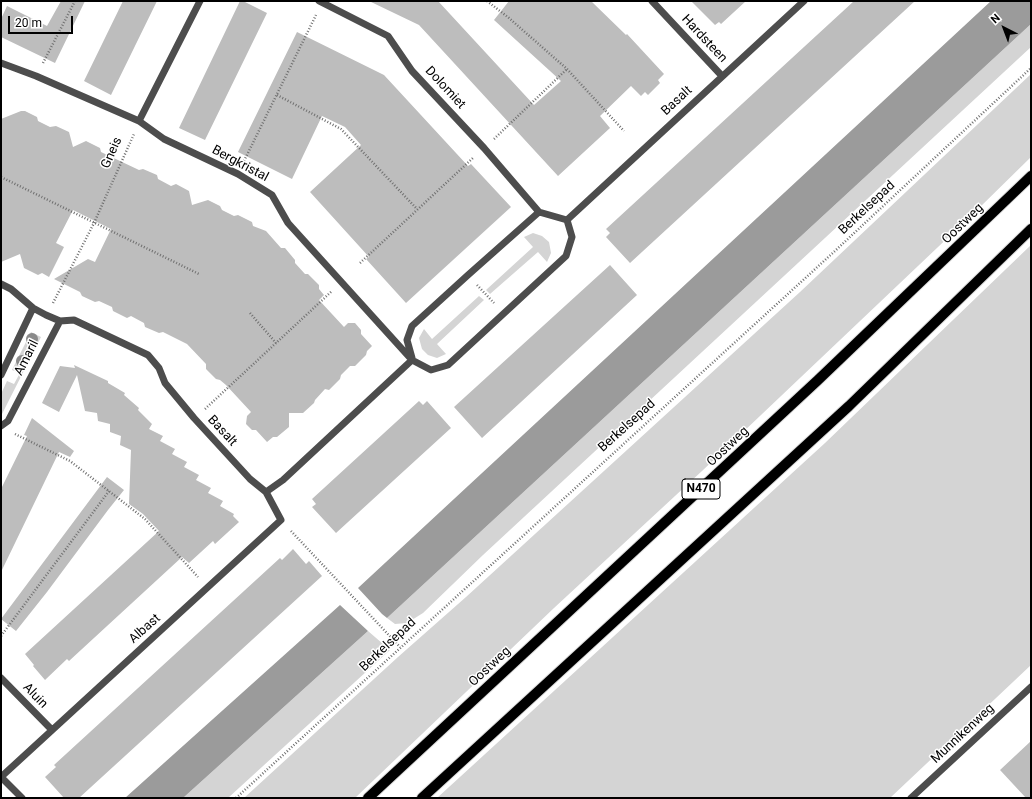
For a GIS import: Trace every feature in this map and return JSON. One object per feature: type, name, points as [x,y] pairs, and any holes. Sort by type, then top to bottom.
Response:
[{"type":"main road","name":"Oostweg","points":[[368,798],[812,386],[1031,176]]},
{"type":"main road","name":"N470","points":[[422,798],[849,406],[1031,229]]},
{"type":"street","points":[[139,121],[200,1]]},
{"type":"street","name":"Hardsteen","points":[[652,1],[722,76]]},
{"type":"street","name":"Basalt","points":[[567,220],[804,1]]},
{"type":"street","name":"Dolomiet","points":[[320,2],[388,36],[412,71],[484,148],[539,212]]},
{"type":"street","name":"Bergkristal","points":[[1,63],[36,76],[139,121],[164,139],[238,174],[272,194],[288,223],[412,360]]},
{"type":"street","points":[[539,212],[567,220],[572,237],[566,256],[448,366],[431,370],[412,360],[407,340],[412,326],[468,275],[539,212]]},
{"type":"street","name":"Basalt","points":[[1,284],[11,288],[33,308],[46,315],[60,320],[74,320],[148,355],[159,368],[165,383],[194,418],[250,479],[266,492]]},
{"type":"street","name":"Amaril","points":[[1,375],[33,308]]},
{"type":"street","name":"Amaril","points":[[1,426],[8,421],[60,320]]},
{"type":"street","points":[[281,520],[266,492],[283,480],[412,360]]},
{"type":"street","name":"Albast","points":[[1,777],[281,520]]},
{"type":"street","name":"Aluin","points":[[1,678],[52,730]]},
{"type":"street","name":"Munnikenweg","points":[[911,798],[1031,687]]},
{"type":"street","points":[[1,777],[22,798]]},
{"type":"path","points":[[36,76],[75,1]]},
{"type":"path","points":[[487,1],[509,18],[567,69],[624,131]]},
{"type":"path","points":[[238,174],[320,2]]},
{"type":"path","name":"Berkelsepad","points":[[236,798],[842,245],[1031,68]]},
{"type":"path","points":[[360,263],[567,69]]},
{"type":"path","points":[[276,96],[341,129],[417,209]]},
{"type":"path","name":"Gneis","points":[[46,315],[94,223],[139,121]]},
{"type":"path","points":[[1,177],[199,274]]},
{"type":"path","points":[[468,275],[504,314]]},
{"type":"path","points":[[194,418],[342,282]]},
{"type":"path","points":[[250,313],[276,343]]},
{"type":"path","points":[[14,434],[70,461],[146,519],[208,588]]},
{"type":"path","points":[[1,636],[109,491]]},
{"type":"path","points":[[281,520],[400,647]]},
{"type":"shaded area","points":[[991,1],[1031,1],[1031,24],[387,618],[382,614],[358,588]]},
{"type":"shaded area","points":[[1031,24],[1031,47],[483,555],[423,613],[407,623],[395,624],[387,618]]},
{"type":"shaded area","points":[[1031,74],[1031,157],[702,471],[554,608],[355,798],[244,798],[800,292]]},
{"type":"shaded area","points":[[533,233],[542,236],[549,242],[551,253],[547,262],[538,252],[490,294],[486,290],[533,247],[524,237]]},
{"type":"shaded area","points":[[1031,245],[1031,665],[890,798],[437,798],[825,443]]},
{"type":"shaded area","points":[[479,296],[484,300],[437,344],[446,354],[437,358],[428,355],[422,349],[419,338],[424,329],[432,339]]},
{"type":"shaded area","points":[[31,332],[41,337],[1,416],[1,394],[7,381],[14,384],[20,373],[12,370]]},
{"type":"shaded area","points":[[340,605],[368,631],[183,798],[125,798]]},
{"type":"shaded area","points":[[368,631],[390,650],[228,798],[183,798]]},
{"type":"building","points":[[61,1],[85,1],[55,63],[1,37],[1,19],[7,6],[47,26]]},
{"type":"building","points":[[123,1],[157,1],[111,95],[84,81]]},
{"type":"building","points":[[240,1],[243,1],[267,13],[205,140],[179,128]]},
{"type":"building","points":[[369,1],[438,1],[534,105],[561,81],[494,20],[509,1],[591,1],[626,35],[627,34],[664,74],[658,80],[660,83],[648,95],[645,92],[641,96],[631,86],[600,116],[610,128],[558,176],[419,25]]},
{"type":"building","points":[[691,1],[746,1],[721,24],[719,22],[715,25]]},
{"type":"building","points":[[854,1],[915,1],[630,263],[606,237],[610,233],[606,229]]},
{"type":"building","points":[[297,32],[384,75],[468,166],[471,164],[511,207],[406,303],[366,259],[369,257],[310,192],[361,145],[345,127],[322,116],[292,179],[238,152]]},
{"type":"building","points":[[21,111],[25,111],[37,117],[38,121],[50,127],[56,126],[69,132],[73,147],[86,141],[100,148],[101,152],[139,170],[143,169],[157,175],[158,179],[171,186],[176,184],[189,191],[192,205],[208,200],[220,206],[222,210],[234,216],[238,215],[252,222],[253,226],[266,231],[281,248],[285,248],[295,260],[295,263],[305,274],[308,274],[319,285],[319,289],[324,295],[319,300],[344,327],[348,323],[355,323],[361,330],[361,334],[372,346],[367,351],[366,355],[355,366],[350,366],[329,390],[325,389],[314,403],[303,413],[289,413],[289,427],[277,437],[273,437],[267,442],[256,430],[252,430],[246,424],[247,416],[251,412],[226,385],[220,380],[216,379],[206,369],[206,364],[187,344],[163,332],[159,333],[145,327],[144,323],[131,316],[127,318],[113,311],[112,307],[82,296],[80,292],[54,279],[88,259],[95,262],[111,229],[73,210],[56,243],[64,247],[49,277],[42,273],[38,275],[24,268],[20,254],[1,262],[1,119]]},
{"type":"building","points":[[610,265],[637,295],[482,438],[454,407]]},
{"type":"building","points":[[74,365],[108,381],[108,383],[125,393],[124,395],[139,408],[138,410],[152,424],[149,429],[163,436],[160,441],[175,449],[172,454],[187,462],[184,467],[199,475],[196,480],[211,488],[208,493],[223,501],[220,506],[234,514],[233,516],[239,522],[215,544],[213,541],[189,563],[182,557],[69,661],[67,659],[45,680],[25,654],[159,531],[143,514],[129,504],[131,450],[120,445],[121,436],[110,432],[110,424],[98,421],[97,413],[85,411],[77,375],[59,412],[42,403],[60,366],[75,368]]},
{"type":"building","points":[[419,401],[423,405],[427,401],[451,428],[336,533],[312,507],[316,504],[312,499]]},
{"type":"building","points":[[32,418],[74,451],[70,457],[59,452],[1,572],[1,489],[27,436],[24,435]]},
{"type":"building","points":[[107,477],[124,490],[16,631],[1,619]]},
{"type":"building","points":[[293,549],[306,564],[309,561],[322,576],[79,798],[64,798],[45,777],[56,767],[54,765],[280,558],[282,560]]},
{"type":"building","points":[[1031,741],[1031,798],[1026,798],[1000,770]]}]
